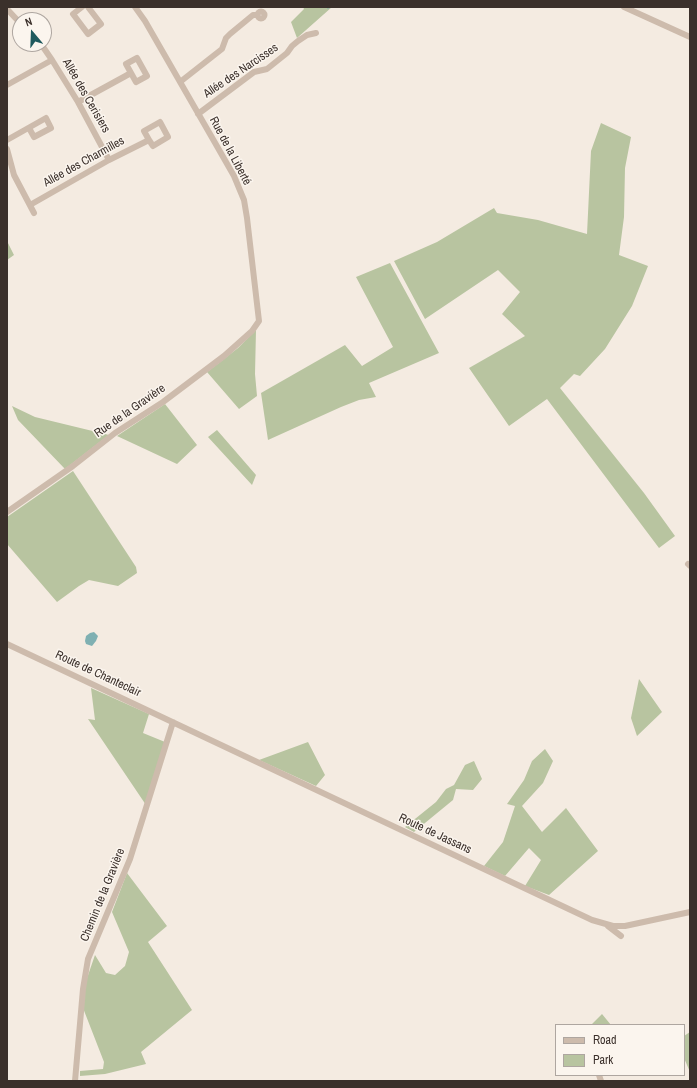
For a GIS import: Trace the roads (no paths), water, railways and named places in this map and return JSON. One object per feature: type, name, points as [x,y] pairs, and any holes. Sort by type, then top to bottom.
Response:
[{"type":"street","points":[[82,7],[73,14],[88,34],[101,24],[88,7]]},
{"type":"street","name":"Rue de la Liberté","points":[[135,7],[145,21],[234,176],[244,200],[259,321]]},
{"type":"street","points":[[624,7],[690,37]]},
{"type":"street","points":[[180,82],[222,48],[226,38],[230,34],[253,15],[257,15]]},
{"type":"street","name":"Allée des Narcisses","points":[[198,114],[254,72],[267,68],[287,54],[292,46],[298,41],[307,35],[316,33]]},
{"type":"street","name":"Allée des Cerisiers","points":[[46,52],[78,102],[109,160]]},
{"type":"street","points":[[7,85],[52,60]]},
{"type":"street","points":[[78,102],[131,73]]},
{"type":"street","points":[[7,140],[29,128]]},
{"type":"street","name":"Allée des Charmilles","points":[[30,205],[109,160],[149,140]]},
{"type":"street","points":[[7,150],[14,175],[34,213]]},
{"type":"street","name":"Rue de la Gravière","points":[[7,512],[73,466],[115,434],[163,402],[224,356],[252,331],[259,321]]},
{"type":"street","name":"Route de Chanteclair","points":[[7,644],[176,724]]},
{"type":"street","name":"Route de Jassans","points":[[176,724],[592,920],[613,926],[625,926],[690,912]]},
{"type":"street","name":"Chemin de la Gravière","points":[[75,1081],[83,989],[88,960],[130,859],[176,724]]},
{"type":"street","points":[[605,924],[621,936]]},
{"type":"water","points":[[94,632],[98,636],[96,641],[92,646],[86,644],[86,636]]}]
